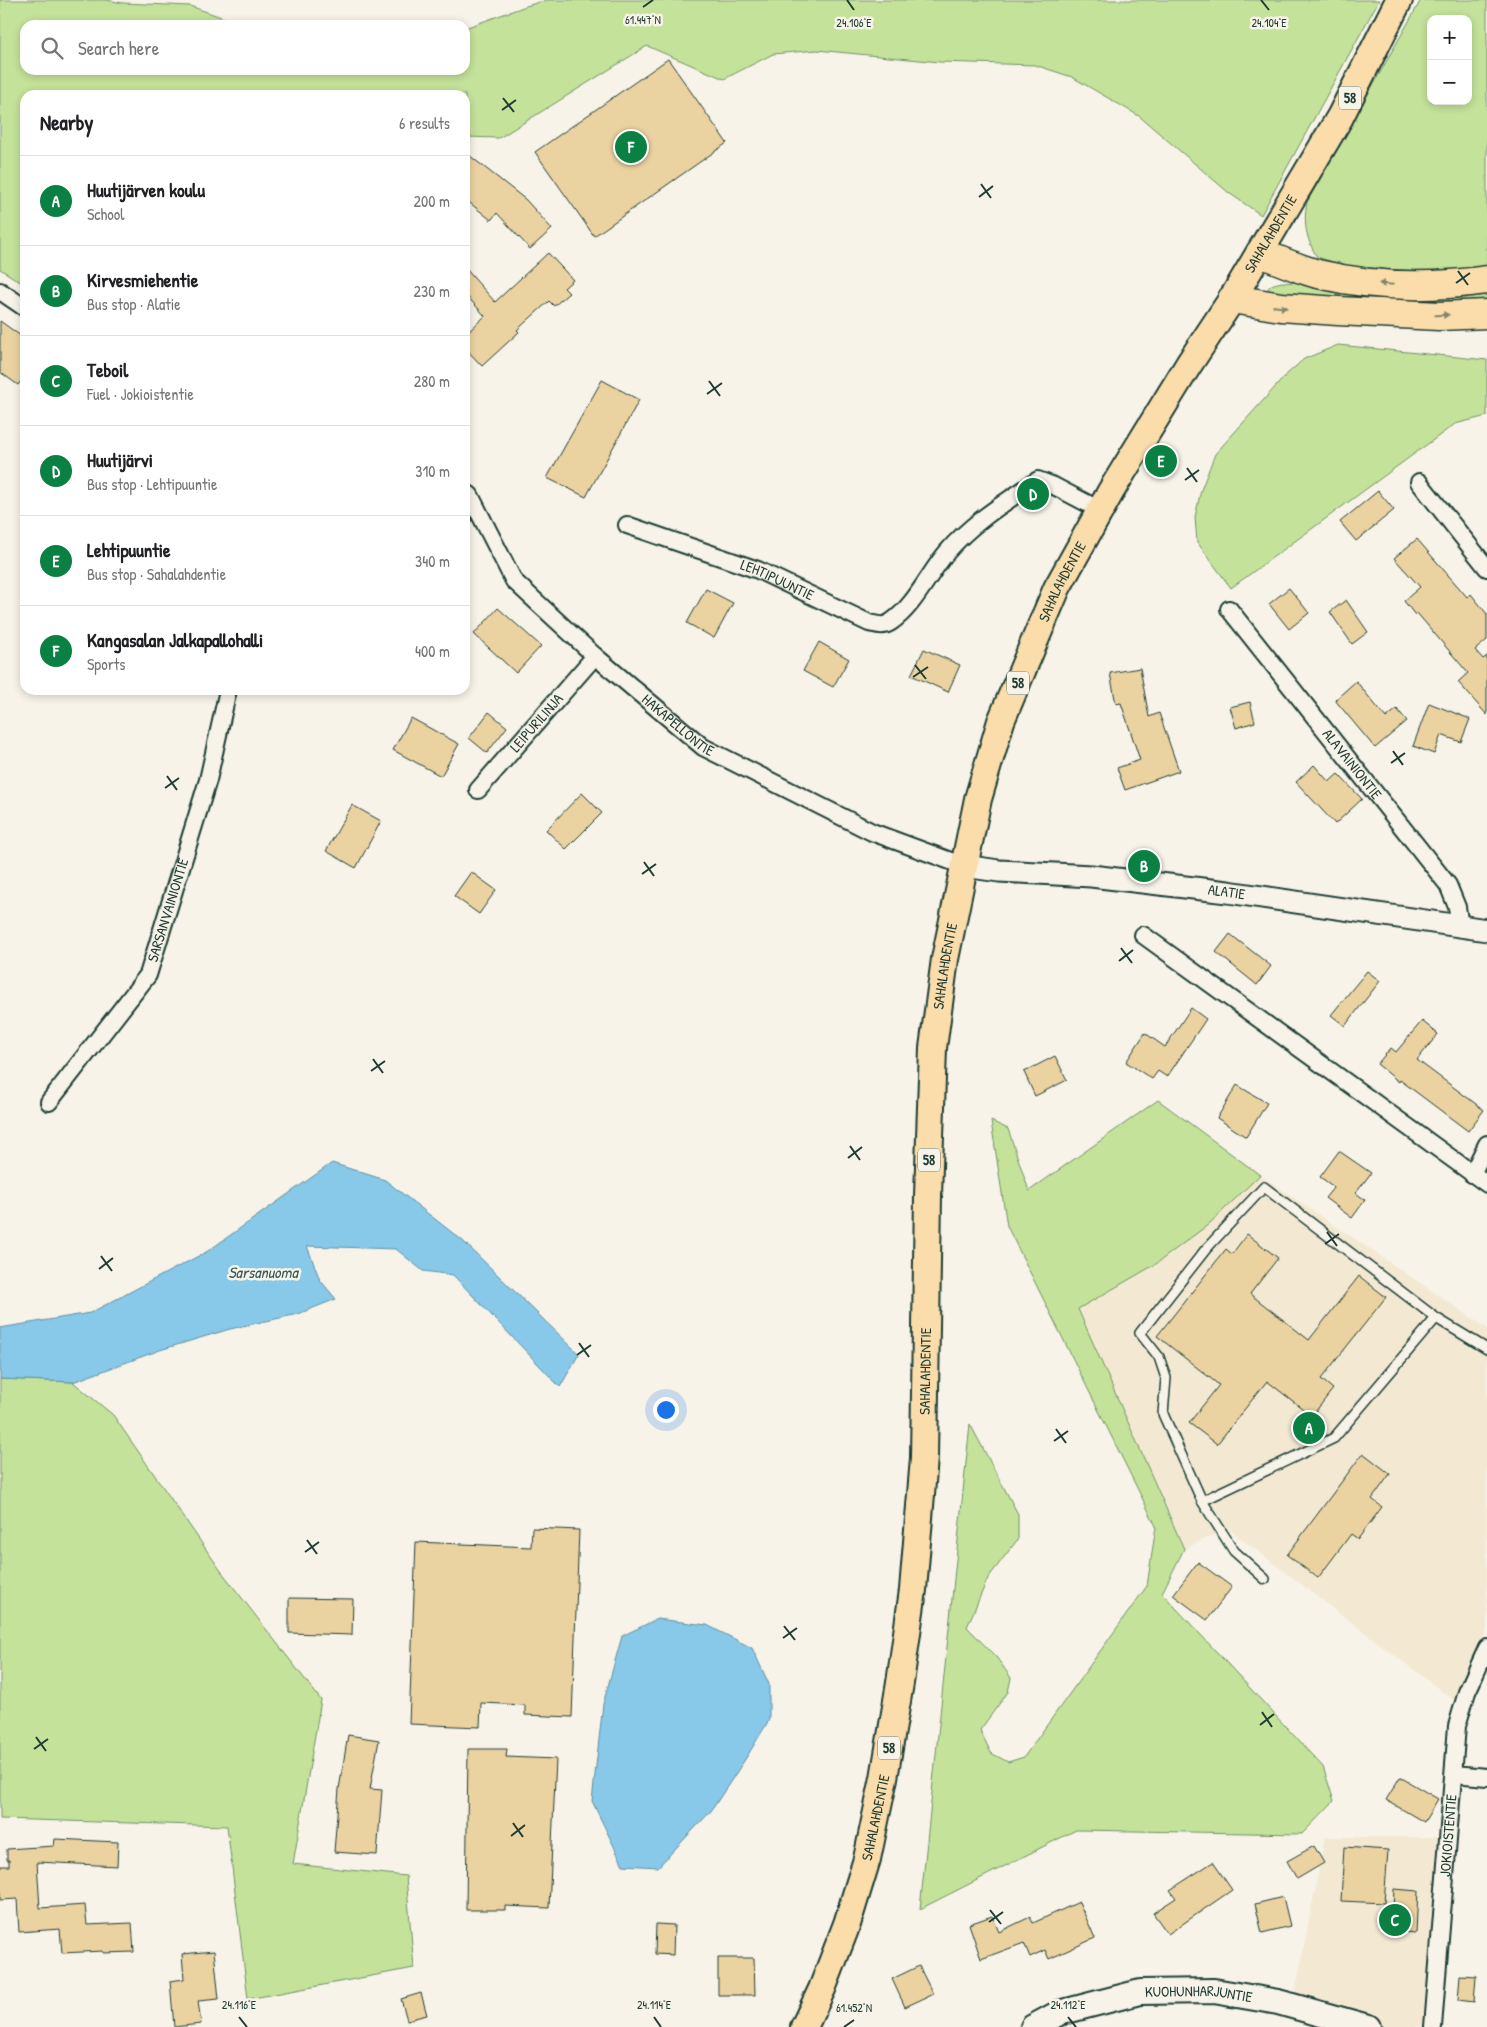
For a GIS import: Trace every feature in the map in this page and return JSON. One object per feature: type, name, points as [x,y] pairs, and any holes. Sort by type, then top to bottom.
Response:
[{"type":"highway","points":[[1260,253],[1317,273],[1360,282],[1400,285],[1471,283],[1487,280]]},
{"type":"highway","points":[[1232,299],[1281,307],[1338,311],[1439,316],[1487,314]]},
{"type":"main road","name":"SAHALAHDENTIE","points":[[804,2027],[822,1989],[847,1924],[867,1859],[884,1778],[906,1646],[913,1590],[924,1458],[928,1196],[933,1048],[945,959],[978,799],[1001,722],[1057,588],[1100,510],[1189,364],[1232,299],[1340,117],[1397,5]]},
{"type":"main road","name":"KUOHUNHARJUNTIE","points":[[1032,2027],[1059,2013],[1140,1992],[1214,1991],[1278,2002],[1368,2027]]},
{"type":"street","points":[[0,291],[20,305]]},
{"type":"street","name":"LEHTIPUUNTIE","points":[[627,525],[758,570],[870,623],[881,626],[891,622],[906,607],[948,551],[987,515],[1038,480],[1054,486],[1100,510]]},
{"type":"street","points":[[1419,482],[1487,568]]},
{"type":"street","name":"HAKAPELLONTIE","points":[[470,495],[514,581],[595,656],[702,747],[872,832],[964,866]]},
{"type":"street","name":"ALAVAINIONTIE","points":[[1229,609],[1448,885],[1457,907],[1460,926]]},
{"type":"street","name":"LEIPURILINJA","points":[[478,790],[595,656]]},
{"type":"street","name":"SARSANVAINIONTIE","points":[[49,1102],[148,975],[208,780],[227,695]]},
{"type":"street","name":"ALATIE","points":[[964,866],[999,871],[1091,876],[1228,892],[1430,920],[1487,930]]},
{"type":"street","points":[[1143,935],[1487,1184]]},
{"type":"street","points":[[1472,1174],[1487,1144]]},
{"type":"street","name":"JOKIOISTENTIE","points":[[1433,2027],[1457,1726],[1468,1692],[1487,1648]]},
{"type":"street","points":[[1454,1774],[1487,1777]]},
{"type":"lane","points":[[1265,1579],[1234,1551],[1202,1501],[1162,1414],[1166,1378],[1159,1357],[1140,1333],[1206,1249],[1264,1187],[1436,1318],[1487,1349]]},
{"type":"lane","points":[[1202,1501],[1334,1438],[1436,1318]]},
{"type":"shaded area","points":[[1158,1100],[1260,1175],[1487,1328],[1487,1630],[1455,1701],[1227,1528],[1184,1549],[1078,1309]]},
{"type":"shaded area","points":[[1325,1837],[1457,1837],[1435,2027],[1333,2027],[1291,2014]]},
{"type":"green space","points":[[0,0],[106,0],[123,3],[190,6],[230,20],[20,20],[20,75],[470,75],[470,26],[547,0],[1379,0],[1261,215],[1229,193],[1139,116],[1072,77],[1035,65],[940,62],[817,50],[773,54],[724,79],[647,46],[499,138],[470,137],[470,90],[20,90],[20,282],[0,269]]},
{"type":"green space","points":[[1421,0],[1487,0],[1487,271],[1427,276],[1356,269],[1317,257],[1306,231],[1307,202]]},
{"type":"green space","points":[[1282,282],[1487,290],[1487,304],[1339,302],[1267,291],[1274,284]]},
{"type":"green space","points":[[1338,345],[1487,360],[1487,416],[1455,424],[1231,588],[1197,542],[1195,517],[1201,490],[1215,454],[1287,374],[1304,359]]},
{"type":"green space","points":[[1158,1100],[1260,1175],[1209,1224],[1156,1264],[1078,1309],[1184,1549],[1162,1593],[1323,1767],[1334,1801],[1302,1834],[1076,1830],[920,1909],[970,1424],[1018,1514],[1018,1539],[988,1578],[967,1627],[997,1658],[1011,1678],[1008,1692],[980,1730],[991,1753],[1008,1762],[1024,1757],[1147,1586],[1156,1526],[1007,1226],[991,1121],[1008,1129],[1029,1191]]},
{"type":"green space","points":[[0,1379],[73,1382],[113,1415],[221,1571],[321,1700],[293,1864],[406,1876],[414,1968],[248,1999],[227,1826],[0,1819]]},
{"type":"water","name":"Sarsanuoma","points":[[332,1163],[385,1180],[463,1241],[579,1354],[560,1387],[453,1275],[423,1271],[396,1249],[307,1246],[320,1280],[336,1299],[298,1314],[230,1329],[160,1350],[73,1382],[0,1379],[0,1328],[90,1313],[208,1251]]},
{"type":"water","points":[[657,1619],[707,1625],[752,1648],[769,1684],[769,1720],[711,1811],[658,1867],[623,1865],[592,1801],[603,1704],[622,1636]]},
{"type":"building","points":[[668,59],[727,143],[594,236],[535,152]]},
{"type":"building","points":[[470,156],[526,200],[552,229],[530,249],[497,213],[491,220],[470,203]]},
{"type":"building","points":[[548,253],[573,280],[564,288],[569,293],[554,306],[549,301],[482,366],[470,353],[470,330],[485,316],[470,300],[470,274],[495,302]]},
{"type":"building","points":[[0,321],[20,335],[20,382],[18,385],[0,372]]},
{"type":"building","points":[[602,380],[639,400],[586,497],[547,478]]},
{"type":"building","points":[[1378,491],[1394,510],[1356,541],[1340,522]]},
{"type":"building","points":[[1417,539],[1467,597],[1471,594],[1487,614],[1487,640],[1475,650],[1483,659],[1487,656],[1487,715],[1458,682],[1468,673],[1417,613],[1415,615],[1404,601],[1420,587],[1394,558]]},
{"type":"building","points":[[1289,588],[1309,613],[1289,629],[1269,604]]},
{"type":"building","points":[[706,589],[733,603],[714,638],[687,623]]},
{"type":"building","points":[[1346,600],[1368,632],[1352,644],[1330,612]]},
{"type":"building","points":[[498,608],[541,646],[516,673],[474,634]]},
{"type":"building","points":[[819,642],[849,659],[833,687],[803,671]]},
{"type":"building","points":[[924,649],[960,665],[948,692],[911,675]]},
{"type":"building","points":[[1140,668],[1149,717],[1159,713],[1179,771],[1125,790],[1117,768],[1140,760],[1121,703],[1116,704],[1110,673]]},
{"type":"building","points":[[1356,681],[1386,718],[1397,709],[1407,721],[1375,748],[1335,700]]},
{"type":"building","points":[[1250,702],[1255,722],[1236,728],[1230,707]]},
{"type":"building","points":[[1429,703],[1470,719],[1461,742],[1441,735],[1434,754],[1413,746]]},
{"type":"building","points":[[489,712],[507,727],[487,753],[469,738]]},
{"type":"building","points":[[411,718],[459,744],[441,776],[393,750]]},
{"type":"building","points":[[1314,765],[1329,782],[1338,774],[1362,799],[1335,824],[1296,782]]},
{"type":"building","points":[[582,793],[602,813],[566,849],[546,830]]},
{"type":"building","points":[[352,805],[381,821],[356,868],[326,851]]},
{"type":"building","points":[[471,872],[496,890],[479,914],[454,896]]},
{"type":"building","points":[[1230,934],[1271,966],[1257,985],[1216,952]]},
{"type":"building","points":[[1367,971],[1380,981],[1345,1026],[1331,1015]]},
{"type":"building","points":[[1191,1008],[1206,1019],[1167,1077],[1158,1071],[1152,1079],[1126,1062],[1145,1033],[1165,1047]]},
{"type":"building","points":[[1422,1021],[1438,1034],[1417,1060],[1484,1110],[1468,1131],[1377,1064],[1391,1048],[1396,1052]]},
{"type":"building","points":[[1055,1056],[1067,1080],[1035,1096],[1024,1072]]},
{"type":"building","points":[[1237,1085],[1267,1103],[1246,1137],[1217,1118]]},
{"type":"building","points":[[1339,1151],[1371,1173],[1356,1193],[1365,1200],[1352,1218],[1325,1198],[1334,1187],[1320,1177]]},
{"type":"building","points":[[1247,1234],[1278,1258],[1250,1294],[1309,1340],[1359,1276],[1386,1297],[1321,1379],[1333,1389],[1312,1416],[1267,1381],[1217,1444],[1189,1423],[1219,1385],[1157,1336],[1226,1249],[1232,1254]]},
{"type":"building","points":[[1363,1453],[1390,1474],[1372,1499],[1382,1507],[1358,1539],[1351,1534],[1318,1578],[1287,1555]]},
{"type":"building","points":[[532,1528],[579,1530],[572,1717],[525,1715],[525,1705],[481,1703],[480,1727],[409,1724],[416,1542],[531,1547]]},
{"type":"building","points":[[1198,1562],[1232,1587],[1207,1620],[1173,1595]]},
{"type":"building","points":[[289,1598],[353,1599],[352,1635],[289,1633]]},
{"type":"building","points":[[348,1735],[379,1740],[370,1789],[382,1790],[377,1855],[334,1852],[339,1789]]},
{"type":"building","points":[[468,1749],[507,1749],[506,1757],[556,1759],[549,1908],[505,1906],[505,1910],[466,1910]]},
{"type":"building","points":[[1400,1777],[1438,1799],[1424,1822],[1386,1800]]},
{"type":"building","points":[[55,1839],[118,1842],[117,1866],[37,1862],[40,1908],[85,1905],[87,1925],[132,1923],[134,1952],[62,1953],[60,1929],[19,1932],[17,1899],[0,1900],[0,1866],[9,1866],[7,1849],[54,1846]]},
{"type":"building","points":[[1314,1846],[1324,1863],[1297,1879],[1287,1861]]},
{"type":"building","points":[[1344,1847],[1388,1850],[1384,1903],[1341,1901]]},
{"type":"building","points":[[1213,1862],[1232,1890],[1168,1934],[1153,1913],[1176,1898],[1170,1890]]},
{"type":"building","points":[[1394,1889],[1418,1891],[1416,1933],[1392,1931]]},
{"type":"building","points":[[1283,1897],[1290,1926],[1262,1933],[1255,1904]]},
{"type":"building","points":[[1079,1902],[1095,1938],[1049,1959],[1045,1950],[1030,1957],[1024,1943],[981,1959],[969,1924],[992,1916],[999,1932],[1030,1917],[1033,1923]]},
{"type":"building","points":[[656,1924],[674,1925],[673,1955],[655,1954]]},
{"type":"building","points":[[214,1951],[219,1999],[198,2001],[201,2024],[174,2027],[170,1981],[184,1979],[182,1954]]},
{"type":"building","points":[[718,1958],[754,1958],[755,1995],[718,1995]]},
{"type":"building","points":[[919,1966],[933,1994],[905,2007],[892,1979]]},
{"type":"building","points":[[1460,1975],[1476,1976],[1474,2002],[1458,2000]]},
{"type":"building","points":[[421,1993],[427,2015],[407,2020],[401,1999]]},
{"type":"place","name":"Kangasalan Jalkapallohalli","points":[[631,147]]},
{"type":"place","name":"Lehtipuuntie","points":[[1161,461]]},
{"type":"place","name":"Huutijärvi","points":[[1033,494]]},
{"type":"place","name":"Kirvesmiehentie","points":[[1144,866]]},
{"type":"place","name":"Huutijärven koulu","points":[[1309,1428]]},
{"type":"place","name":"Teboil","points":[[1395,1920]]}]
